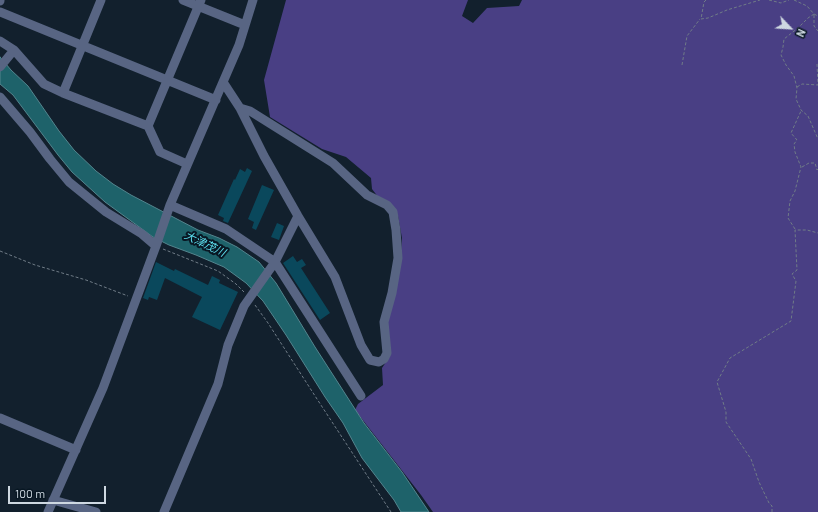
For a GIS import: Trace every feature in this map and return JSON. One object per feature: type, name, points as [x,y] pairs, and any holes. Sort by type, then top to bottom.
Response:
[{"type":"street","points":[[63,93],[101,0]]},
{"type":"street","points":[[183,0],[199,3],[245,25]]},
{"type":"street","points":[[48,512],[103,388],[170,205],[239,45],[253,0]]},
{"type":"street","points":[[148,126],[199,3]]},
{"type":"street","points":[[0,12],[216,100]]},
{"type":"street","points":[[0,41],[14,50],[44,84],[63,93],[148,126],[160,152],[187,164]]},
{"type":"street","points":[[0,67],[14,50]]},
{"type":"street","points":[[224,82],[240,108],[264,156],[298,216],[335,277],[361,345],[370,360],[379,362],[384,359],[387,353],[384,322],[392,293],[398,258],[393,212],[388,204],[367,195],[333,163],[257,115],[240,108]]},
{"type":"street","points":[[0,97],[30,132],[69,182],[106,212],[142,234],[156,246]]},
{"type":"street","points":[[170,205],[226,229],[275,262],[361,396]]},
{"type":"street","points":[[164,512],[218,384],[228,345],[244,306],[275,262],[298,216]]},
{"type":"street","points":[[0,418],[76,450]]},
{"type":"street","points":[[53,500],[96,512]]},
{"type":"path","points":[[682,65],[687,36],[701,19],[704,2],[706,0]]},
{"type":"path","points":[[701,19],[760,0]]},
{"type":"path","points":[[769,0],[781,3],[789,0]]},
{"type":"path","points":[[794,0],[807,6],[814,14],[818,16]]},
{"type":"path","points":[[814,14],[814,26],[818,31]]},
{"type":"path","points":[[814,14],[784,39],[781,55],[794,76],[796,99],[801,110],[808,116],[818,139]]},
{"type":"path","points":[[796,88],[802,84],[818,85],[818,63]]},
{"type":"path","points":[[772,512],[772,506],[769,503],[759,482],[751,459],[726,422],[726,412],[717,382],[730,358],[791,321],[796,281],[792,274],[798,270],[795,230],[788,218],[790,201],[795,190],[801,167],[795,152],[794,144],[797,140],[792,134],[801,110]]},
{"type":"path","points":[[801,167],[809,163],[815,163],[817,170],[818,169]]},
{"type":"path","points":[[795,230],[807,230],[818,233]]},
{"type":"path","points":[[156,246],[218,271],[236,284],[250,299],[268,323],[391,512]]},
{"type":"path","points":[[0,251],[34,265],[111,289],[136,300]]},
{"type":"shaded area","points":[[286,0],[468,0],[462,16],[473,23],[487,8],[519,6],[522,0],[818,0],[818,512],[433,512],[355,410],[358,404],[383,385],[382,368],[390,356],[386,324],[400,269],[402,238],[398,216],[391,207],[385,206],[372,189],[371,178],[346,157],[322,149],[270,117],[264,80]]},
{"type":"water","name":"大津茂川","points":[[0,57],[28,86],[74,150],[96,171],[131,195],[198,230],[237,247],[259,262],[276,283],[364,423],[402,472],[429,512],[401,512],[394,500],[362,458],[343,423],[263,301],[246,283],[224,267],[153,237],[105,202],[72,172],[13,95],[0,84]]},
{"type":"building","points":[[247,168],[252,171],[228,223],[223,221],[224,218],[218,215],[240,169],[245,172]]},
{"type":"building","points":[[262,185],[274,190],[256,230],[252,228],[254,222],[248,219]]},
{"type":"building","points":[[277,223],[284,226],[279,240],[271,237]]},
{"type":"building","points":[[293,256],[297,262],[302,259],[306,265],[301,268],[330,313],[320,320],[283,263]]},
{"type":"building","points":[[156,262],[174,271],[175,269],[208,285],[212,276],[220,280],[219,283],[238,292],[220,330],[192,317],[202,297],[165,278],[157,300],[149,297],[148,300],[143,298]]}]
